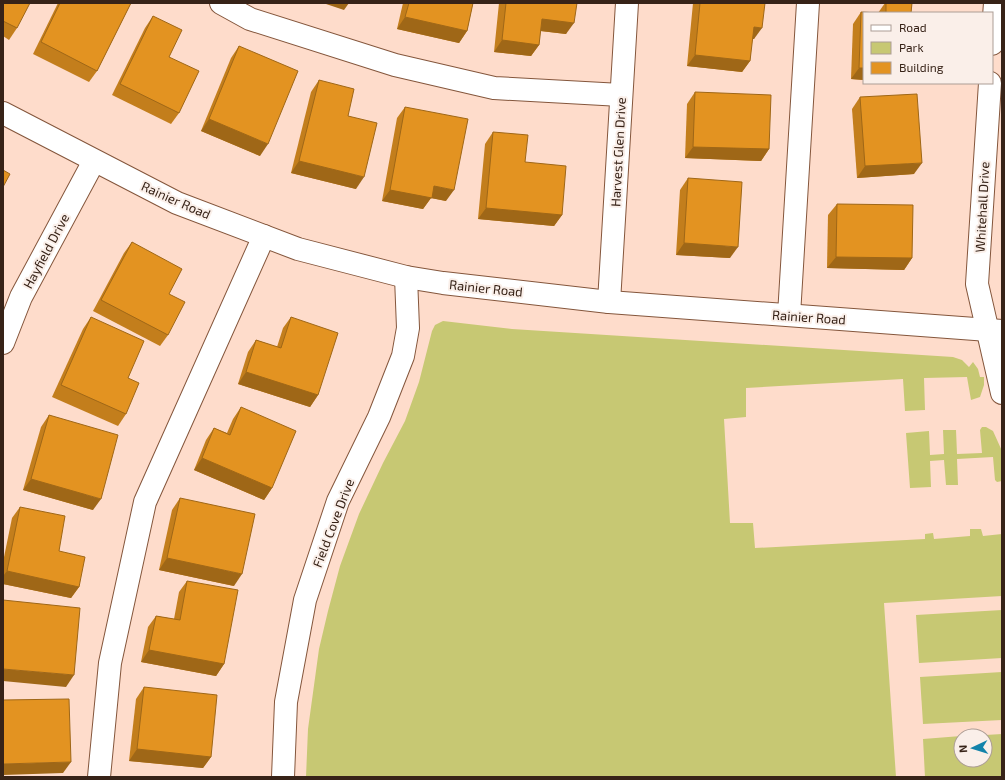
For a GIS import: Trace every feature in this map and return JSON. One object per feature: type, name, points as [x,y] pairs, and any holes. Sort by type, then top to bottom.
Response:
[{"type":"street","points":[[221,3],[250,19],[395,65],[494,88],[621,95]]},
{"type":"street","name":"Harvest Glen Drive","points":[[609,302],[627,3]]},
{"type":"street","points":[[789,315],[808,3]]},
{"type":"street","points":[[993,24],[994,3]]},
{"type":"street","name":"Whitehall Drive","points":[[990,84],[977,284],[995,330],[1002,393]]},
{"type":"street","name":"Rainier Road","points":[[3,113],[177,203],[298,249],[406,276],[443,283],[609,302],[995,330]]},
{"type":"street","name":"Hayfield Drive","points":[[3,343],[21,297],[94,161]]},
{"type":"street","points":[[99,777],[110,663],[145,502],[264,236]]},
{"type":"street","name":"Field Cove Drive","points":[[283,777],[286,702],[305,600],[338,502],[379,417],[403,356],[408,328],[406,276]]},
{"type":"green space","points":[[443,321],[512,329],[953,357],[962,360],[969,367],[973,362],[978,369],[980,377],[984,377],[984,385],[980,397],[971,400],[967,377],[924,378],[925,410],[905,411],[903,379],[746,388],[746,417],[724,419],[730,523],[753,523],[755,548],[925,539],[925,534],[933,533],[934,539],[970,536],[970,529],[981,529],[983,536],[1002,534],[1002,596],[884,603],[896,777],[306,777],[308,729],[319,649],[340,566],[359,514],[405,421],[419,382],[432,331],[435,325]]},
{"type":"green space","points":[[982,427],[986,427],[993,431],[1002,451],[1002,481],[997,482],[995,480],[993,457],[957,459],[958,485],[946,485],[944,460],[930,461],[931,487],[910,488],[906,433],[929,431],[930,455],[944,454],[943,430],[956,430],[957,454],[982,453],[980,430]]},
{"type":"green space","points":[[1002,610],[1002,658],[919,663],[916,615]]},
{"type":"green space","points":[[1002,672],[1002,720],[923,724],[920,677]]},
{"type":"green space","points":[[1002,734],[1002,777],[925,777],[923,739],[953,737],[953,768],[993,768],[993,735]]},
{"type":"building","points":[[3,3],[30,3],[17,28],[3,21]]},
{"type":"building","points":[[60,3],[131,3],[97,71],[41,42]]},
{"type":"building","points":[[409,3],[473,3],[467,31],[405,17]]},
{"type":"building","points":[[506,3],[577,3],[574,23],[542,19],[539,45],[502,40]]},
{"type":"building","points":[[700,3],[765,3],[762,28],[754,27],[750,61],[695,55]]},
{"type":"building","points":[[886,3],[912,3],[911,12],[886,12]]},
{"type":"building","points":[[861,12],[863,12],[863,68],[859,68]]},
{"type":"building","points":[[153,16],[182,30],[169,57],[199,71],[179,113],[120,84]]},
{"type":"building","points":[[239,46],[298,71],[268,144],[209,119]]},
{"type":"building","points":[[319,80],[354,89],[348,116],[377,123],[364,177],[299,161]]},
{"type":"building","points":[[695,92],[771,95],[769,149],[693,147]]},
{"type":"building","points":[[917,94],[922,163],[865,166],[860,97]]},
{"type":"building","points":[[405,107],[468,119],[454,190],[434,186],[432,198],[390,190]]},
{"type":"building","points":[[493,132],[528,135],[525,162],[566,166],[562,215],[486,208]]},
{"type":"building","points":[[3,170],[10,174],[3,187]]},
{"type":"building","points":[[688,178],[742,182],[738,247],[684,243]]},
{"type":"building","points":[[837,204],[913,205],[912,258],[836,257]]},
{"type":"building","points":[[132,242],[182,269],[169,294],[185,302],[168,335],[101,300]]},
{"type":"building","points":[[91,317],[144,341],[128,378],[139,383],[126,414],[61,385]]},
{"type":"building","points":[[291,317],[338,333],[318,395],[246,372],[256,340],[281,348]]},
{"type":"building","points":[[241,407],[296,431],[272,488],[202,458],[214,428],[230,435]]},
{"type":"building","points":[[49,415],[118,435],[101,499],[31,479]]},
{"type":"building","points":[[180,498],[255,514],[242,574],[167,558]]},
{"type":"building","points":[[20,507],[65,516],[59,551],[85,557],[79,587],[7,571]]},
{"type":"building","points":[[187,581],[238,590],[224,664],[149,650],[156,616],[180,620]]},
{"type":"building","points":[[3,600],[80,608],[74,675],[3,669]]},
{"type":"building","points":[[144,687],[217,695],[211,757],[137,749]]},
{"type":"building","points":[[69,699],[71,762],[3,764],[3,700]]}]
